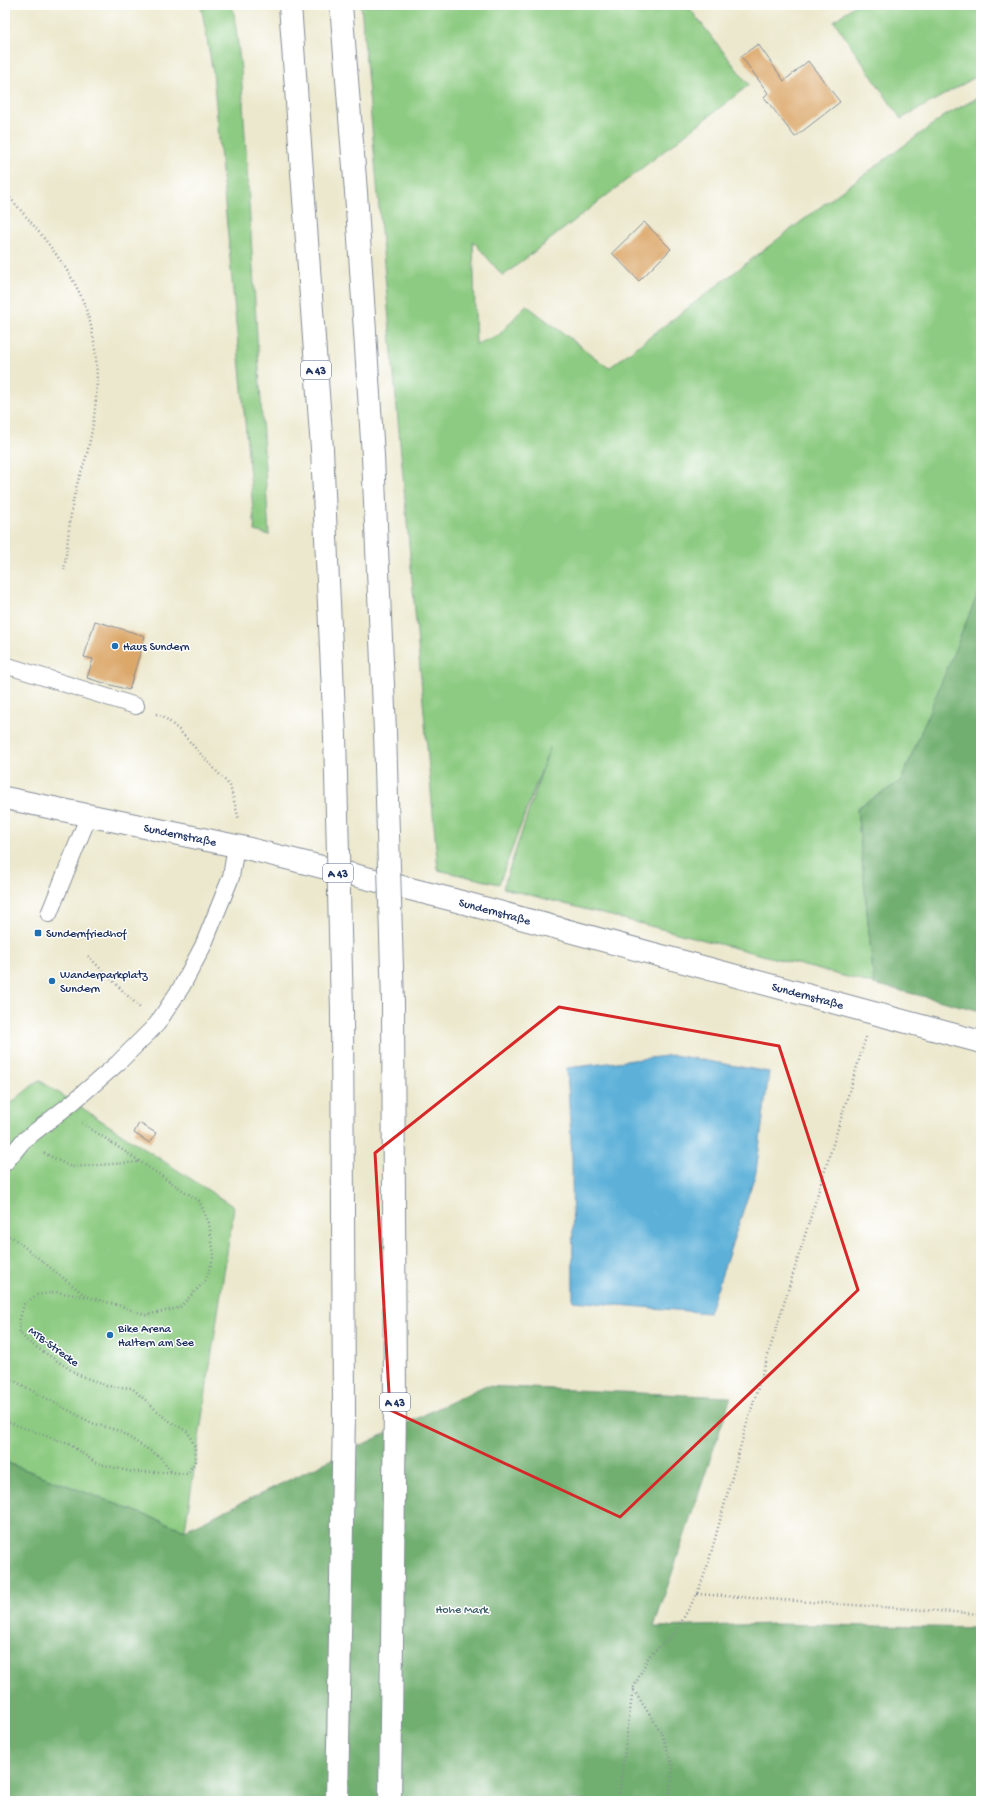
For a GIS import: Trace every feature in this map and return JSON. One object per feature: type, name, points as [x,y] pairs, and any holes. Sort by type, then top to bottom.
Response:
[{"type":"main road","name":"A 43","points":[[290,5],[322,449],[335,736],[342,1010],[344,1414],[337,1801]]},
{"type":"main road","name":"A 43","points":[[341,5],[356,192],[373,456],[385,732],[393,1003],[395,1407],[390,1801]]},
{"type":"main road","name":"Sundernstraße","points":[[5,798],[241,847],[450,899],[981,1042]]},
{"type":"lane","points":[[5,665],[136,706]]},
{"type":"lane","points":[[49,914],[89,815]]},
{"type":"lane","points":[[5,1163],[23,1141],[107,1073],[157,1024],[182,986],[203,946],[231,877],[241,847]]},
{"type":"path","points":[[5,192],[66,270],[79,292],[89,318],[96,344],[96,407],[88,450],[74,492],[64,570]]},
{"type":"path","points":[[136,706],[162,716],[179,730],[230,786],[241,847]]},
{"type":"path","points":[[88,956],[157,1024]]},
{"type":"path","points":[[618,1801],[633,1689],[649,1656],[675,1633],[697,1594],[708,1564],[745,1430],[873,1013]]},
{"type":"path","name":"MTB-Strecke","points":[[5,1421],[69,1444],[96,1463],[132,1472],[171,1472],[187,1474],[195,1462],[195,1446],[188,1432],[166,1419],[132,1388],[106,1386],[76,1374],[27,1341],[20,1333],[19,1322],[24,1304],[37,1295],[56,1292],[118,1304],[146,1315],[179,1308],[206,1280],[214,1255],[210,1223],[199,1201],[82,1122]]},
{"type":"path","points":[[23,1141],[71,1167],[140,1162]]},
{"type":"path","points":[[5,1235],[12,1237],[88,1297]]},
{"type":"path","points":[[5,1376],[92,1422],[119,1431],[160,1456],[171,1472]]},
{"type":"path","points":[[697,1594],[981,1614]]},
{"type":"path","points":[[633,1689],[661,1732],[673,1767],[669,1801]]},
{"type":"highlighted area","points":[[559,1007],[779,1046],[858,1290],[620,1517],[390,1410],[375,1153]]},
{"type":"green space","points":[[201,5],[233,5],[241,69],[269,535],[255,531],[213,73]]},
{"type":"green space","points":[[361,5],[687,5],[749,85],[503,276],[473,241],[476,344],[499,335],[526,305],[609,368],[828,201],[946,115],[981,96],[981,591],[901,781],[857,808],[874,984],[503,888],[550,747],[499,884],[438,870]]},
{"type":"green space","points":[[855,5],[981,5],[981,74],[901,119],[834,21]]},
{"type":"green space","points":[[981,586],[981,1011],[874,984],[857,808],[901,781]]},
{"type":"green space","name":"Bike Arena Haltern am See","points":[[39,1080],[234,1207],[185,1530],[5,1462],[5,1108]]},
{"type":"green space","name":"Hohe Mark","points":[[484,1386],[731,1397],[654,1627],[775,1624],[981,1628],[981,1801],[5,1801],[5,1462],[185,1530]]},
{"type":"water","points":[[674,1055],[769,1072],[756,1172],[709,1313],[573,1301],[572,1158],[567,1068]]},
{"type":"building","points":[[758,44],[784,81],[808,61],[840,102],[795,137],[764,97],[768,93],[741,56]]},
{"type":"building","points":[[644,222],[671,249],[639,281],[612,253]]},
{"type":"building","name":"Haus Sundern","points":[[95,621],[145,636],[129,690],[87,678],[93,659],[84,657]]},
{"type":"building","points":[[139,1123],[156,1133],[150,1143],[134,1133]]},
{"type":"place","name":"Haus Sundern","points":[[115,646]]},
{"type":"place","name":"Sundernfriedhof","points":[[38,933]]},
{"type":"place","name":"Wanderparkplatz Sundern","points":[[52,981]]},
{"type":"place","name":"Bike Arena Haltern am See","points":[[110,1335]]}]
